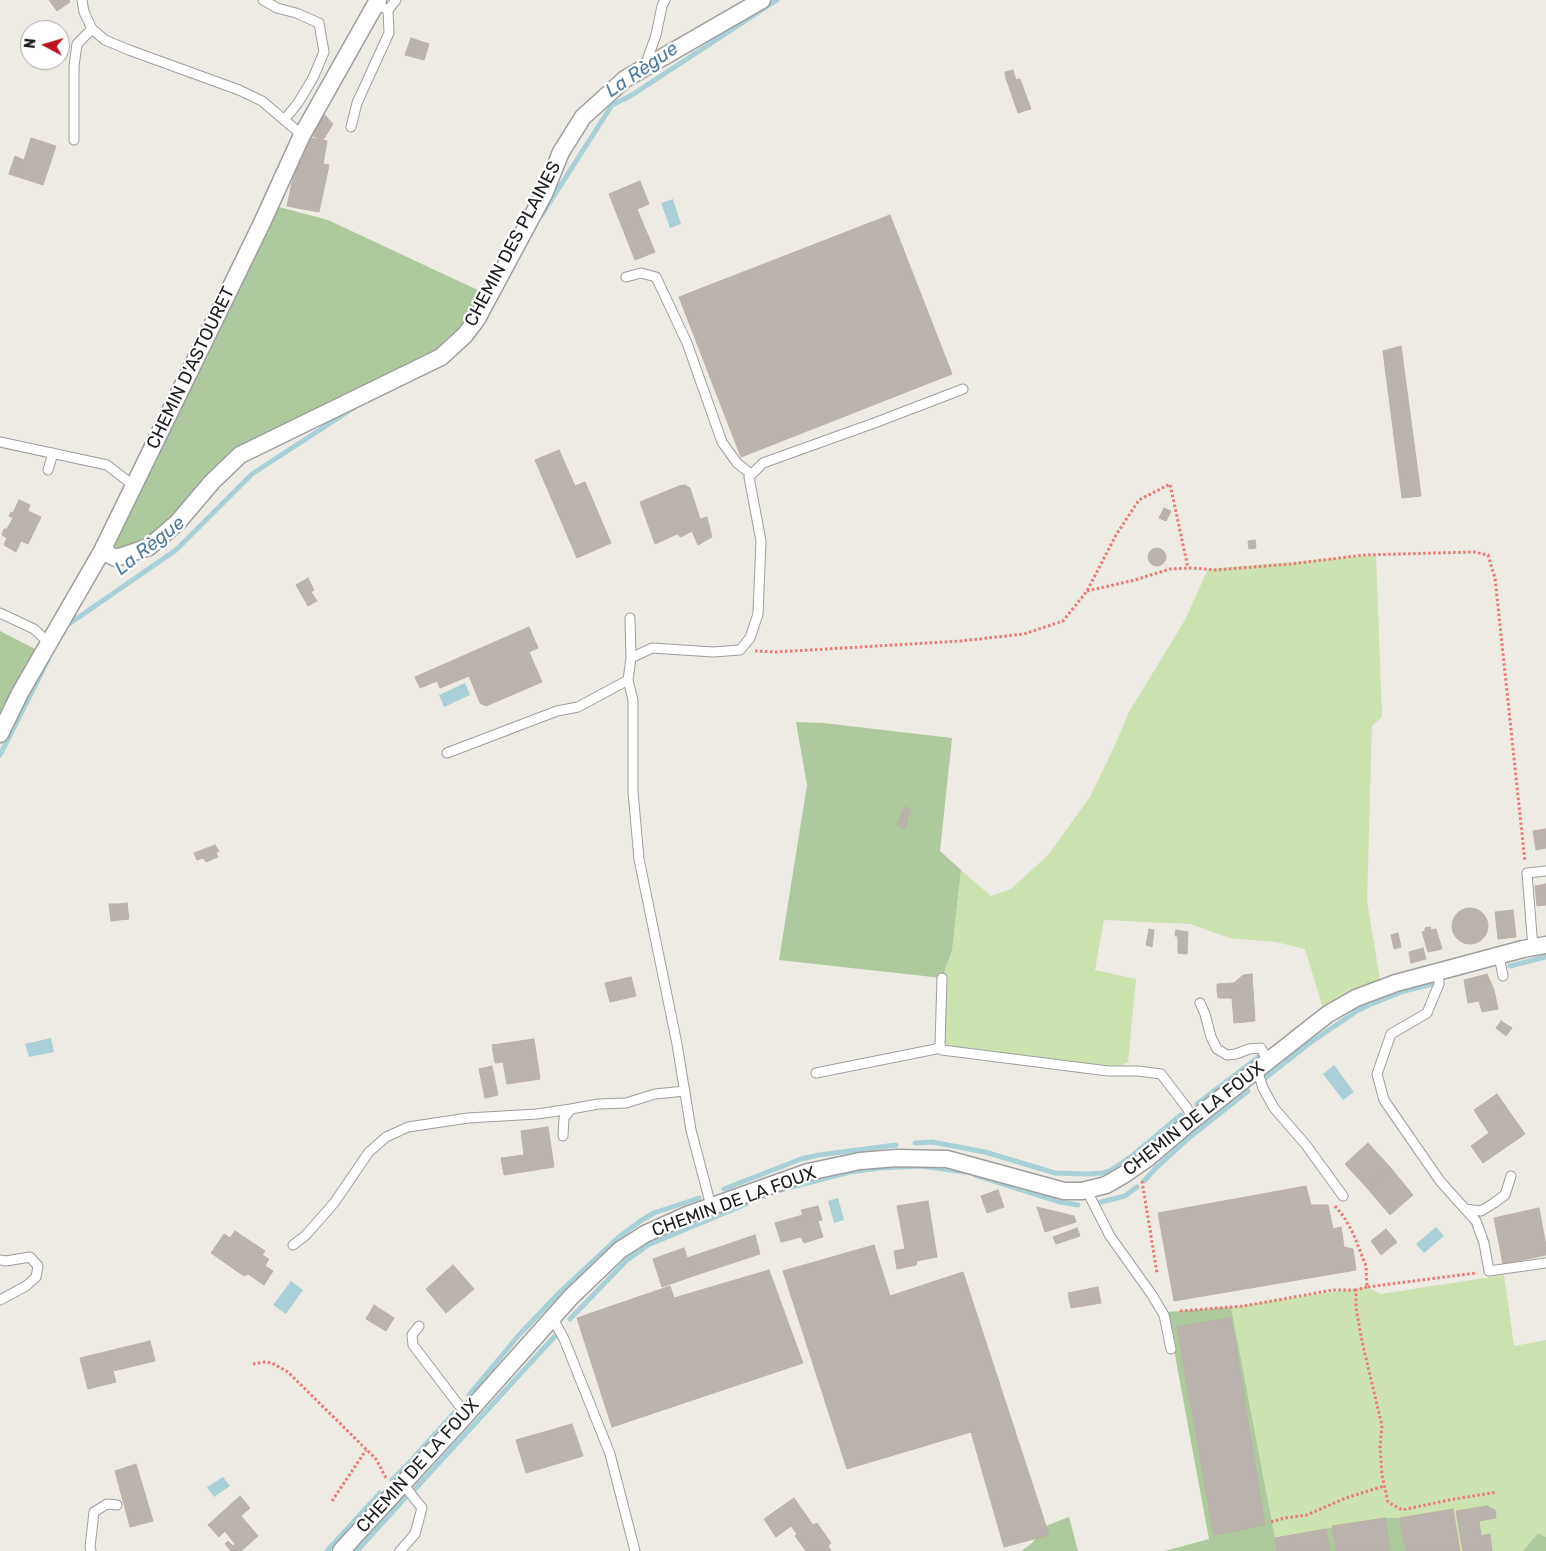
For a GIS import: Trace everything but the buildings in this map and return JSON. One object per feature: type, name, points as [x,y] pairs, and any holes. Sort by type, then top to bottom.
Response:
[{"type":"street","name":"CHEMIN DES PLAINES","points":[[102,551],[116,558],[148,547],[178,522],[212,482],[240,456],[441,357],[465,335],[477,319],[544,194],[561,152],[584,117],[625,79],[762,0]]},
{"type":"street","name":"CHEMIN D'ASTOURET","points":[[0,734],[20,693],[102,551],[262,224],[302,135],[381,5]]},
{"type":"street","name":"CHEMIN DE LA FOUX","points":[[341,1551],[571,1297],[620,1250],[645,1234],[687,1214],[808,1172],[860,1161],[897,1158],[948,1159],[1064,1191],[1086,1190],[1106,1185],[1148,1158],[1193,1120],[1328,1014],[1356,998],[1396,983],[1540,946]]},
{"type":"lane","points":[[82,0],[84,12],[92,29],[105,40],[247,93],[262,101],[302,135]]},
{"type":"lane","points":[[263,0],[277,8],[296,13],[319,23],[324,52],[313,78],[298,103],[284,120]]},
{"type":"lane","points":[[351,127],[357,103],[389,33],[381,5],[396,0]]},
{"type":"lane","points":[[644,68],[656,35],[665,0]]},
{"type":"lane","points":[[74,140],[74,66],[77,44],[92,29]]},
{"type":"lane","points":[[626,277],[641,273],[656,278],[687,342],[722,442],[737,463],[751,474]]},
{"type":"lane","points":[[631,658],[652,648],[713,652],[740,650],[750,638],[758,614],[761,541],[749,476],[763,463],[963,389]]},
{"type":"lane","points":[[0,442],[107,465],[134,486]]},
{"type":"lane","points":[[48,470],[53,453]]},
{"type":"lane","points":[[0,613],[34,629],[49,643]]},
{"type":"lane","points":[[630,618],[631,658],[628,680],[633,700],[632,792],[639,859],[675,1034],[692,1130],[711,1206]]},
{"type":"lane","points":[[447,753],[557,711],[578,707],[628,680]]},
{"type":"lane","points":[[1540,946],[1526,873],[1546,871]]},
{"type":"lane","points":[[1499,956],[1503,976]]},
{"type":"lane","points":[[1438,972],[1439,984],[1427,1013],[1391,1034],[1376,1074],[1384,1100],[1440,1181],[1476,1221],[1484,1243],[1489,1271],[1546,1263]]},
{"type":"lane","points":[[940,1048],[942,978]]},
{"type":"lane","points":[[1200,1003],[1217,1049],[1226,1055],[1261,1048],[1263,1088],[1274,1108],[1306,1145],[1343,1196]]},
{"type":"lane","points":[[816,1074],[940,1048],[942,1050],[1108,1071],[1138,1071],[1161,1074],[1187,1108],[1193,1120]]},
{"type":"lane","points":[[294,1245],[306,1235],[334,1203],[369,1152],[386,1136],[408,1127],[460,1119],[536,1114],[598,1104],[626,1103],[655,1094],[685,1091]]},
{"type":"lane","points":[[563,1136],[564,1118],[572,1109]]},
{"type":"lane","points":[[1465,1209],[1481,1211],[1505,1195],[1511,1176]]},
{"type":"lane","points":[[1086,1190],[1110,1236],[1164,1315],[1171,1349]]},
{"type":"lane","points":[[0,1260],[6,1261],[30,1257],[38,1266],[36,1277],[26,1286],[0,1300]]},
{"type":"lane","points":[[552,1318],[564,1339],[610,1454],[635,1551]]},
{"type":"lane","points":[[419,1326],[412,1335],[413,1345],[467,1413]]},
{"type":"lane","points":[[398,1489],[422,1508],[415,1534],[400,1551]]},
{"type":"lane","points":[[91,1551],[94,1512],[107,1504],[117,1505]]},
{"type":"path","points":[[740,650],[786,652],[961,641],[1024,634],[1063,621],[1087,591],[1116,535],[1139,500],[1170,484],[1188,568]]},
{"type":"path","points":[[1087,591],[1136,580],[1170,569],[1216,570],[1291,564],[1363,555],[1474,552],[1488,555],[1495,578],[1526,873]]},
{"type":"path","points":[[1135,1167],[1142,1183],[1157,1273]]},
{"type":"path","points":[[1332,1202],[1344,1217],[1353,1233],[1366,1266],[1367,1287]]},
{"type":"path","points":[[1180,1312],[1244,1306],[1333,1290],[1356,1290],[1489,1271]]},
{"type":"path","points":[[1356,1290],[1356,1308],[1362,1341],[1382,1426],[1380,1447],[1384,1486],[1388,1502],[1402,1510],[1497,1492]]},
{"type":"path","points":[[254,1364],[272,1363],[288,1372],[376,1459],[382,1470],[398,1489]]},
{"type":"path","points":[[332,1501],[366,1450]]},
{"type":"path","points":[[1271,1522],[1285,1518],[1307,1516],[1346,1498],[1384,1486]]},
{"type":"green space","points":[[279,207],[328,220],[484,293],[455,335],[442,346],[233,453],[176,516],[146,541],[127,550],[111,550],[267,233]]},
{"type":"green space","points":[[1376,555],[1382,717],[1372,726],[1367,901],[1380,980],[1361,987],[1323,1008],[1305,949],[1276,942],[1230,938],[1190,924],[1104,920],[1095,970],[1136,979],[1128,1062],[1108,1071],[942,1050],[942,978],[952,951],[961,870],[991,896],[1011,889],[1048,855],[1090,797],[1129,712],[1185,620],[1208,569]]},
{"type":"green space","points":[[0,631],[35,649],[0,719]]},
{"type":"green space","points":[[796,722],[823,723],[952,738],[940,851],[961,870],[952,951],[942,978],[779,960],[807,785]]},
{"type":"green space","points":[[1504,1275],[1514,1346],[1546,1340],[1546,1537],[1538,1533],[1523,1551],[1460,1551],[1438,1522],[1385,1518],[1275,1538],[1231,1307],[1367,1287],[1381,1294]]},
{"type":"green space","points":[[1231,1307],[1275,1538],[1385,1518],[1400,1518],[1438,1522],[1460,1551],[1165,1551],[1209,1539],[1167,1312]]},
{"type":"green space","points":[[1069,1517],[1078,1551],[1021,1551],[1031,1544],[1048,1525]]},
{"type":"green space","points":[[1538,1533],[1546,1537],[1546,1551],[1523,1551]]},
{"type":"water","points":[[673,199],[681,224],[670,228],[661,203]]},
{"type":"water","points":[[465,683],[470,695],[444,707],[439,695]]},
{"type":"water","points":[[51,1038],[54,1052],[29,1057],[25,1044]]},
{"type":"water","points":[[1334,1065],[1354,1092],[1343,1100],[1323,1074]]},
{"type":"water","points":[[838,1198],[844,1220],[834,1223],[828,1201]]},
{"type":"water","points":[[1436,1227],[1444,1236],[1424,1253],[1416,1244]]},
{"type":"water","points":[[291,1281],[303,1290],[286,1314],[273,1305]]},
{"type":"water","points":[[223,1477],[230,1486],[214,1497],[207,1487]]},
{"type":"waterway","name":"La Règue","points":[[541,216],[612,105],[632,95],[777,0]]},
{"type":"waterway","name":"La Règue","points":[[66,626],[176,550],[252,474],[355,407]]},
{"type":"waterway","name":"La Règue","points":[[0,755],[48,660]]},
{"type":"waterway","points":[[1510,966],[1546,957]]},
{"type":"waterway","points":[[1264,1079],[1311,1042],[1357,1011],[1404,991],[1433,984]]},
{"type":"waterway","points":[[1197,1104],[1260,1056]]},
{"type":"waterway","points":[[1144,1181],[1190,1137],[1248,1091]]},
{"type":"waterway","points":[[915,1143],[932,1142],[985,1152],[1055,1173],[1103,1173],[1110,1171],[1132,1156],[1181,1115]]},
{"type":"waterway","points":[[724,1189],[801,1159],[896,1145]]},
{"type":"waterway","points":[[780,1190],[850,1172],[879,1168],[921,1166],[965,1172]]},
{"type":"waterway","points":[[975,1175],[1060,1202],[1078,1205]]},
{"type":"waterway","points":[[1101,1202],[1125,1196],[1137,1187]]},
{"type":"waterway","points":[[469,1395],[519,1335],[559,1293],[620,1236],[654,1213],[699,1198]]},
{"type":"waterway","points":[[570,1319],[626,1261],[648,1245],[746,1204]]},
{"type":"waterway","points":[[416,1488],[555,1336]]},
{"type":"waterway","points":[[392,1480],[454,1413]]},
{"type":"waterway","points":[[327,1551],[380,1493]]},
{"type":"waterway","points":[[357,1551],[405,1498]]}]
